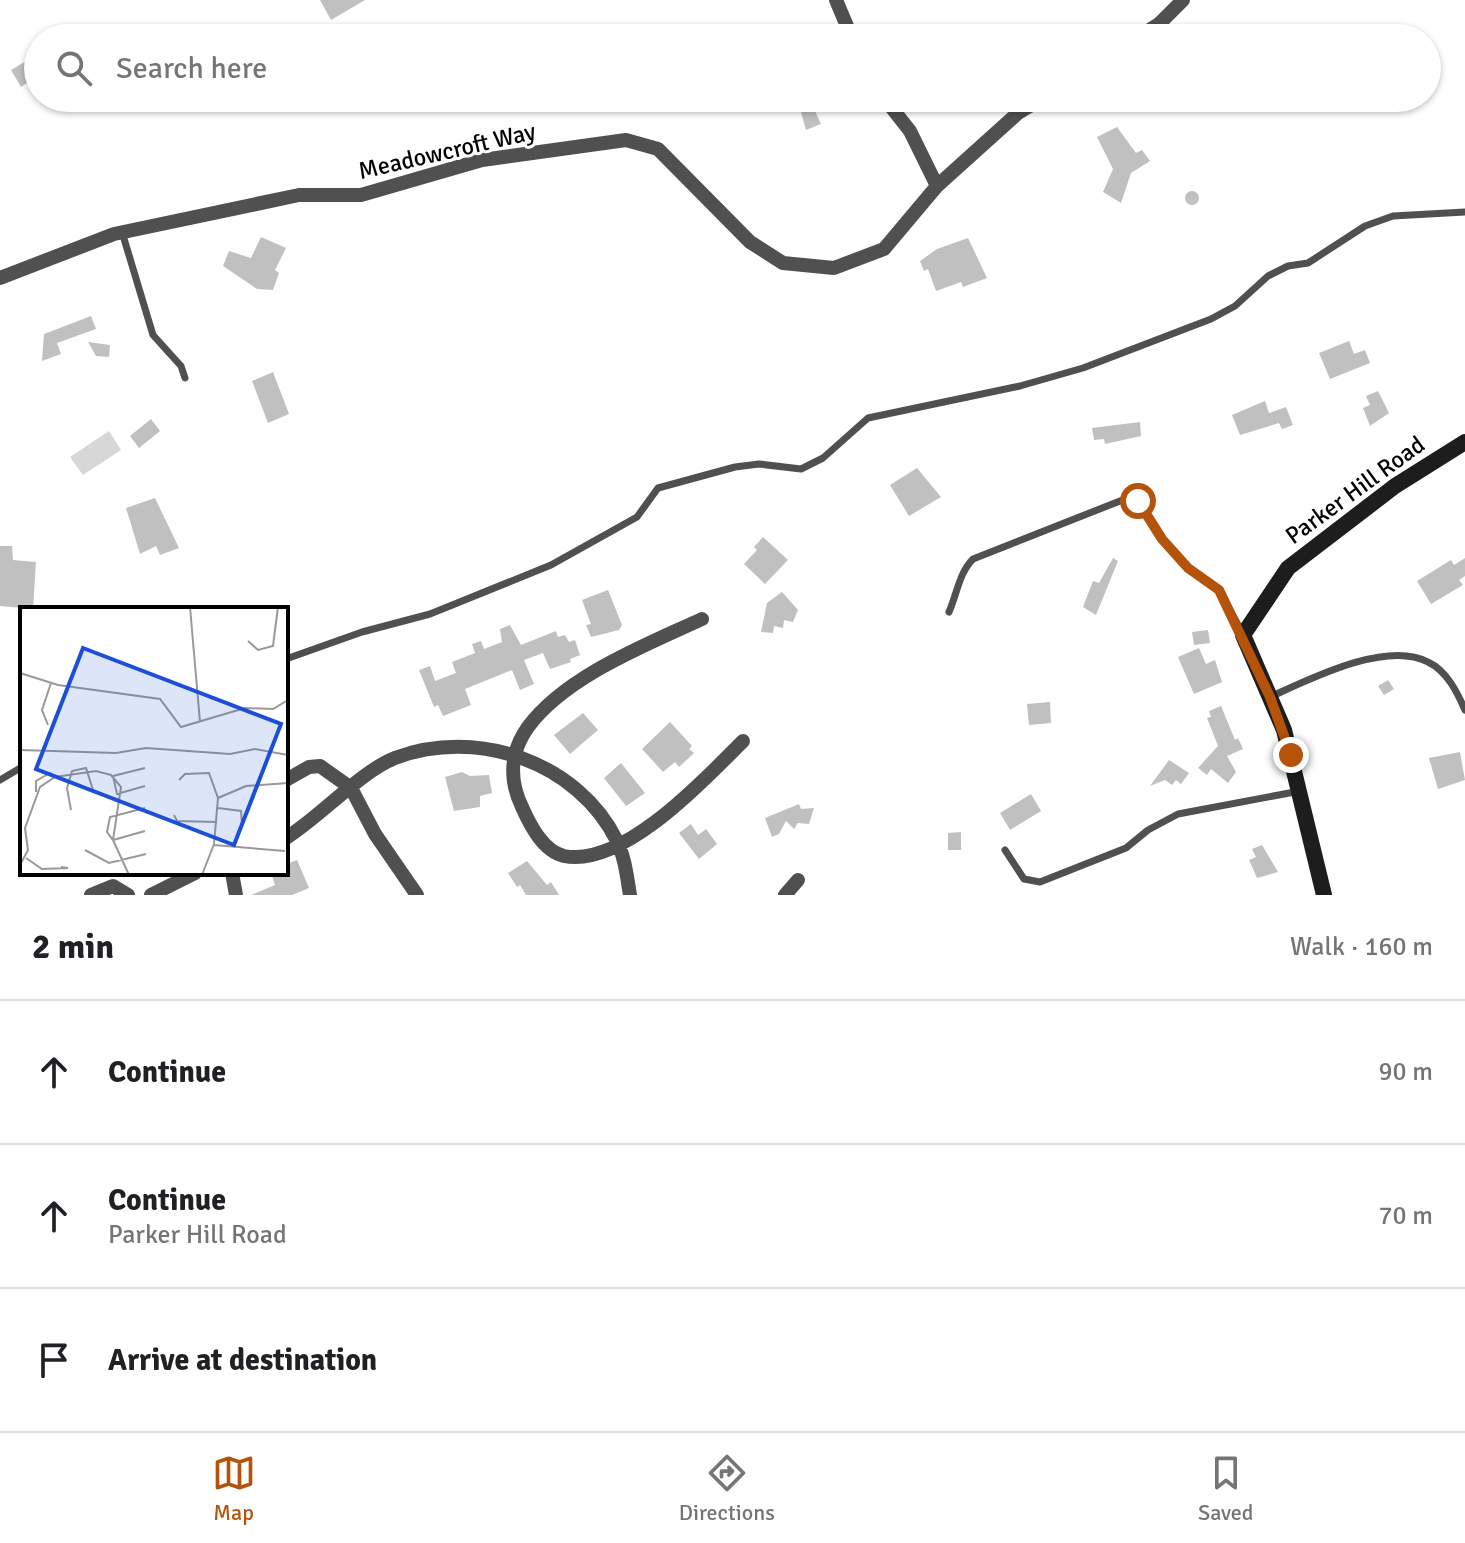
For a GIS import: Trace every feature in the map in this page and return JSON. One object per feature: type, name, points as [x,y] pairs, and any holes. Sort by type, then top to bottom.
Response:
[{"type":"street","points":[[836,0],[846,24]]},
{"type":"street","points":[[1159,24],[1183,0]]},
{"type":"street","points":[[895,112],[910,131],[937,186]]},
{"type":"street","name":"Meadowcroft Way","points":[[0,278],[122,232],[299,195],[361,195],[482,160],[626,140],[658,149],[761,249],[783,263],[834,268],[884,249],[937,186],[1020,112]]},
{"type":"street","name":"Parker Hill Road","points":[[1243,635],[1288,568],[1395,486],[1465,442]]},
{"type":"street","points":[[702,619],[594,673],[540,714],[527,729],[514,755],[512,781],[527,819],[550,849],[563,856],[581,856],[618,844],[656,821],[686,797],[743,741]]},
{"type":"street","points":[[1243,635],[1284,730],[1324,895]]},
{"type":"street","points":[[288,836],[393,759],[465,747],[514,755],[550,771],[594,806],[618,844],[630,895]]},
{"type":"street","points":[[288,779],[309,767],[320,766],[351,788],[375,834],[417,895]]},
{"type":"street","points":[[151,895],[191,875]]},
{"type":"street","points":[[232,875],[236,895]]},
{"type":"street","points":[[785,895],[798,880]]},
{"type":"street","points":[[91,895],[113,886],[128,895]]},
{"type":"lane","points":[[288,658],[362,632],[430,614],[551,565],[637,517],[658,488],[735,467],[759,464],[801,469],[823,458],[868,418],[1020,386],[1083,368],[1211,319],[1235,306],[1268,276],[1288,266],[1308,263],[1365,226],[1393,216],[1465,212]]},
{"type":"lane","points":[[122,232],[153,335],[181,366],[185,378]]},
{"type":"lane","points":[[949,612],[959,591],[963,569],[973,559],[1125,499],[1138,501],[1162,539],[1188,568],[1219,590],[1243,635]]},
{"type":"lane","points":[[1270,697],[1348,664],[1399,656],[1426,660],[1436,666],[1458,693],[1465,710]]},
{"type":"lane","points":[[0,780],[20,768]]},
{"type":"lane","points":[[1005,850],[1024,879],[1040,882],[1126,848],[1148,830],[1178,814],[1300,791]]},
{"type":"shaded area","points":[[109,431],[121,450],[83,475],[70,457]]},
{"type":"building","points":[[320,0],[365,0],[331,20]]},
{"type":"building","points":[[24,62],[24,85],[21,87],[11,70]]},
{"type":"building","points":[[801,112],[815,112],[821,124],[806,130]]},
{"type":"building","points":[[1117,127],[1136,153],[1142,150],[1150,161],[1131,173],[1121,203],[1103,192],[1113,169],[1097,137]]},
{"type":"building","points":[[1192,191],[1199,198],[1192,205],[1185,198]]},
{"type":"building","points":[[261,237],[286,248],[275,270],[279,273],[273,290],[257,289],[223,266],[229,251],[251,258]]},
{"type":"building","points":[[968,238],[987,278],[963,287],[961,282],[936,291],[928,269],[924,271],[920,261],[937,249]]},
{"type":"building","points":[[91,316],[96,329],[57,343],[61,354],[42,361],[44,334]]},
{"type":"building","points":[[1349,341],[1354,354],[1365,350],[1370,363],[1330,379],[1319,353]]},
{"type":"building","points":[[88,342],[110,345],[109,357],[96,356]]},
{"type":"building","points":[[273,372],[289,414],[268,423],[252,381]]},
{"type":"building","points":[[1378,391],[1389,413],[1370,426],[1363,408],[1370,405],[1366,396]]},
{"type":"building","points":[[1265,401],[1269,413],[1286,407],[1293,425],[1282,429],[1279,423],[1240,435],[1232,415]]},
{"type":"building","points":[[151,419],[160,431],[139,448],[130,436]]},
{"type":"building","points":[[1140,422],[1141,436],[1105,444],[1104,439],[1094,440],[1092,428]]},
{"type":"building","points":[[917,468],[941,497],[909,516],[890,485]]},
{"type":"building","points":[[155,498],[179,548],[160,555],[156,546],[140,554],[126,508]]},
{"type":"building","points":[[763,537],[788,560],[765,584],[744,564],[757,550],[754,547]]},
{"type":"building","points":[[0,546],[12,546],[13,560],[36,562],[33,607],[0,606]]},
{"type":"building","points":[[1113,558],[1118,561],[1096,615],[1083,607],[1093,581],[1099,583]]},
{"type":"building","points":[[1465,558],[1465,576],[1459,580],[1463,585],[1431,604],[1417,581],[1451,560],[1454,565]]},
{"type":"building","points":[[608,590],[622,625],[619,630],[591,637],[586,625],[591,624],[582,600]]},
{"type":"building","points":[[782,592],[798,610],[793,622],[784,620],[783,628],[774,626],[773,633],[761,632],[767,603]]},
{"type":"building","points":[[510,625],[521,645],[556,631],[558,637],[565,635],[569,642],[575,640],[580,655],[570,659],[571,662],[550,669],[543,653],[524,660],[534,684],[520,690],[512,670],[465,689],[471,705],[443,716],[438,705],[434,707],[419,670],[430,666],[435,681],[456,673],[452,662],[475,653],[472,644],[481,641],[484,649],[502,642],[500,629]]},
{"type":"building","points":[[1208,630],[1210,643],[1194,645],[1192,632]]},
{"type":"building","points":[[1199,648],[1206,664],[1215,660],[1222,682],[1194,694],[1178,657]]},
{"type":"building","points":[[1388,680],[1394,689],[1384,695],[1378,686]]},
{"type":"building","points":[[1050,702],[1051,723],[1029,725],[1027,704]]},
{"type":"building","points":[[1221,706],[1235,740],[1238,738],[1243,749],[1227,756],[1236,772],[1228,783],[1211,769],[1207,775],[1198,768],[1218,746],[1207,718],[1211,717],[1209,711]]},
{"type":"building","points":[[583,713],[598,730],[570,754],[554,735]]},
{"type":"building","points":[[670,722],[692,746],[689,749],[694,753],[679,767],[675,762],[663,772],[642,749]]},
{"type":"building","points":[[1460,752],[1465,780],[1438,789],[1429,758]]},
{"type":"building","points":[[1169,760],[1189,773],[1181,784],[1176,780],[1172,785],[1165,780],[1150,786]]},
{"type":"building","points":[[621,763],[645,793],[626,806],[604,778]]},
{"type":"building","points":[[462,772],[470,776],[489,775],[492,793],[480,796],[480,807],[454,811],[445,777]]},
{"type":"building","points":[[1031,794],[1041,811],[1010,830],[1000,813]]},
{"type":"building","points":[[799,804],[801,809],[814,808],[809,824],[798,823],[794,829],[786,821],[779,834],[772,837],[765,818]]},
{"type":"building","points":[[691,824],[698,835],[706,829],[717,844],[699,859],[679,833]]},
{"type":"building","points":[[961,832],[961,850],[948,850],[948,833]]},
{"type":"building","points":[[1262,845],[1278,872],[1257,878],[1249,860],[1256,857],[1252,849]]},
{"type":"building","points":[[297,860],[309,888],[292,895],[251,895],[275,885],[272,875],[288,875],[288,863]]},
{"type":"building","points":[[527,861],[547,885],[551,882],[559,895],[526,895],[520,885],[517,887],[508,873]]},
{"type":"route","points":[[1138,501],[1149,513],[1162,539],[1188,568],[1219,590],[1243,635],[1284,730],[1291,755]]}]
